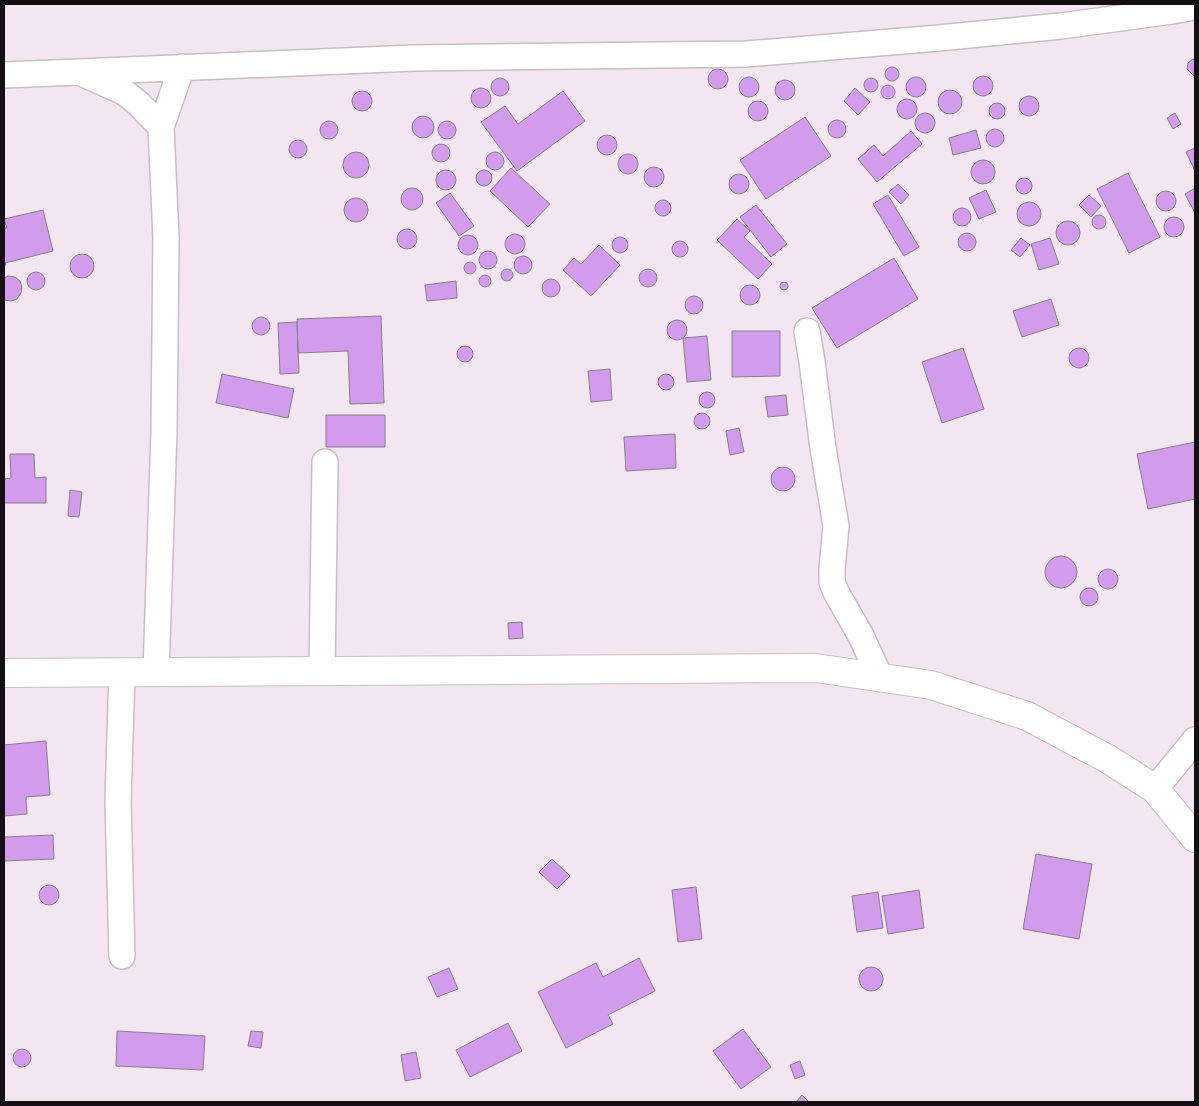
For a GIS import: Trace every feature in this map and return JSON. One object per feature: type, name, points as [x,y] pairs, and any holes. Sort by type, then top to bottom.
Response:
[{"type":"street","points":[[4,76],[414,58],[746,54],[1061,26],[1195,7]]},
{"type":"street","points":[[156,673],[164,422],[166,238],[161,127],[182,67]]},
{"type":"street","points":[[79,72],[124,92],[139,104],[161,127]]},
{"type":"street","points":[[807,331],[822,448],[836,526],[832,582],[861,636],[880,677]]},
{"type":"street","points":[[322,672],[325,462]]},
{"type":"street","points":[[4,673],[816,668],[931,685],[1027,716],[1108,759],[1155,789],[1195,838]]},
{"type":"street","points":[[122,672],[118,801],[122,956]]},
{"type":"street","points":[[1155,789],[1195,740]]},
{"type":"building","points":[[1195,59],[1194,76],[1187,69],[1188,63]]},
{"type":"building","points":[[889,67],[895,67],[899,74],[895,81],[889,81],[885,77],[885,71]]},
{"type":"building","points":[[718,69],[725,72],[728,79],[725,86],[718,89],[711,86],[708,79],[711,72]]},
{"type":"building","points":[[983,76],[990,79],[993,86],[990,93],[983,96],[976,93],[973,86],[976,79]]},
{"type":"building","points":[[749,77],[756,80],[759,87],[756,94],[749,97],[742,94],[739,87],[742,80]]},
{"type":"building","points":[[916,77],[923,80],[926,87],[923,94],[916,97],[909,94],[906,87],[909,80]]},
{"type":"building","points":[[500,78],[506,81],[509,87],[506,93],[500,96],[494,93],[491,87],[494,81]]},
{"type":"building","points":[[868,78],[874,78],[878,85],[874,92],[868,92],[864,88],[864,82]]},
{"type":"building","points":[[781,80],[789,80],[795,86],[795,94],[789,100],[781,100],[775,94],[775,86]]},
{"type":"building","points":[[885,85],[891,85],[895,92],[891,99],[885,99],[881,95],[881,89]]},
{"type":"building","points":[[477,88],[485,88],[491,94],[491,102],[485,108],[477,108],[471,102],[471,94]]},
{"type":"building","points":[[855,88],[870,102],[858,115],[844,101]]},
{"type":"building","points":[[950,90],[955,91],[961,97],[961,107],[955,113],[950,114],[945,113],[939,107],[938,102],[939,97],[945,91]]},
{"type":"building","points":[[358,91],[366,91],[372,97],[372,105],[366,111],[358,111],[352,105],[352,97]]},
{"type":"building","points":[[563,91],[585,121],[517,171],[481,122],[505,106],[518,124]]},
{"type":"building","points":[[1029,96],[1036,99],[1039,106],[1036,113],[1029,116],[1022,113],[1019,106],[1022,99]]},
{"type":"building","points":[[907,99],[914,102],[917,109],[914,116],[907,119],[900,116],[897,109],[900,102]]},
{"type":"building","points":[[758,101],[765,104],[768,111],[765,118],[758,121],[751,118],[748,111],[751,104]]},
{"type":"building","points":[[997,103],[1003,105],[1005,111],[1003,117],[997,119],[991,117],[989,111],[991,105]]},
{"type":"building","points":[[925,113],[932,116],[935,123],[932,130],[925,133],[918,130],[915,123],[918,116]]},
{"type":"building","points":[[1175,113],[1181,124],[1173,129],[1167,118]]},
{"type":"building","points":[[423,116],[431,119],[434,127],[431,135],[423,138],[415,135],[412,127],[415,119]]},
{"type":"building","points":[[805,117],[831,156],[766,199],[740,160]]},
{"type":"building","points":[[837,120],[843,123],[846,129],[843,135],[837,138],[831,135],[828,129],[831,123]]},
{"type":"building","points":[[325,121],[333,121],[338,126],[336,137],[325,139],[320,134],[320,126]]},
{"type":"building","points":[[447,121],[453,124],[456,130],[453,136],[447,139],[441,136],[438,130],[441,124]]},
{"type":"building","points":[[991,129],[999,129],[1004,134],[1002,145],[991,147],[986,142],[986,134]]},
{"type":"building","points":[[976,130],[981,148],[953,155],[949,138]]},
{"type":"building","points":[[911,131],[922,144],[877,182],[858,159],[874,145],[883,156]]},
{"type":"building","points":[[607,135],[614,138],[617,145],[614,152],[607,155],[600,152],[597,145],[600,138]]},
{"type":"building","points":[[294,140],[302,140],[307,145],[305,156],[294,158],[289,153],[289,145]]},
{"type":"building","points":[[437,144],[445,144],[450,149],[448,160],[437,162],[432,157],[432,149]]},
{"type":"building","points":[[1195,148],[1195,171],[1186,152]]},
{"type":"building","points":[[356,152],[365,156],[369,165],[365,174],[356,178],[347,174],[343,165],[347,156]]},
{"type":"building","points":[[495,152],[501,155],[504,161],[501,167],[495,170],[489,167],[486,161],[489,155]]},
{"type":"building","points":[[628,154],[635,157],[638,164],[635,171],[628,174],[621,171],[618,164],[621,157]]},
{"type":"building","points":[[983,160],[992,163],[995,172],[992,181],[983,184],[974,181],[971,172],[974,163]]},
{"type":"building","points":[[650,167],[658,167],[664,173],[664,181],[658,187],[650,187],[644,181],[644,173]]},
{"type":"building","points":[[511,168],[550,204],[528,227],[490,191]]},
{"type":"building","points":[[442,170],[450,170],[456,176],[456,184],[450,190],[442,190],[436,184],[436,176]]},
{"type":"building","points":[[481,170],[487,170],[492,175],[490,184],[481,186],[476,181],[476,175]]},
{"type":"building","points":[[1128,173],[1160,237],[1129,253],[1097,189]]},
{"type":"building","points":[[739,174],[746,177],[749,184],[746,191],[739,194],[732,191],[729,184],[732,177]]},
{"type":"building","points":[[1024,178],[1030,180],[1032,186],[1030,192],[1024,194],[1018,192],[1016,186],[1018,180]]},
{"type":"building","points":[[898,184],[909,195],[901,204],[889,192]]},
{"type":"building","points":[[412,188],[420,191],[423,199],[420,207],[412,210],[404,207],[401,199],[404,191]]},
{"type":"building","points":[[1195,188],[1195,213],[1185,194]]},
{"type":"building","points":[[986,190],[996,212],[979,219],[969,198]]},
{"type":"building","points":[[1166,191],[1173,194],[1176,201],[1173,208],[1166,211],[1159,208],[1156,201],[1159,194]]},
{"type":"building","points":[[450,193],[474,226],[459,236],[436,203]]},
{"type":"building","points":[[888,195],[919,247],[904,256],[873,204]]},
{"type":"building","points":[[1089,195],[1101,206],[1091,217],[1079,205]]},
{"type":"building","points":[[356,198],[364,202],[368,210],[364,218],[356,222],[348,218],[344,210],[348,202]]},
{"type":"building","points":[[663,200],[669,202],[671,208],[669,214],[663,216],[657,214],[655,208],[657,202]]},
{"type":"building","points":[[1029,202],[1038,205],[1041,214],[1038,223],[1029,226],[1020,223],[1017,214],[1020,205]]},
{"type":"building","points":[[756,205],[787,244],[771,257],[740,217]]},
{"type":"building","points":[[962,208],[968,211],[971,217],[968,223],[962,226],[956,223],[953,217],[956,211]]},
{"type":"building","points":[[43,210],[53,251],[5,263],[6,265],[4,266],[4,228],[7,228],[4,219]]},
{"type":"building","points":[[1099,215],[1104,217],[1106,222],[1104,227],[1099,229],[1094,227],[1092,222],[1094,217]]},
{"type":"building","points":[[1174,217],[1181,220],[1184,227],[1181,234],[1174,237],[1167,234],[1164,227],[1167,220]]},
{"type":"building","points":[[737,219],[750,231],[744,237],[772,264],[758,279],[717,240]]},
{"type":"building","points":[[1068,221],[1077,224],[1080,233],[1077,242],[1068,245],[1059,242],[1056,233],[1059,224]]},
{"type":"building","points":[[403,229],[411,229],[417,235],[417,243],[411,249],[403,249],[397,243],[397,235]]},
{"type":"building","points":[[963,233],[971,233],[976,238],[974,249],[963,251],[958,246],[958,238]]},
{"type":"building","points":[[511,234],[519,234],[525,240],[525,248],[519,254],[511,254],[505,248],[505,240]]},
{"type":"building","points":[[464,235],[472,235],[478,241],[478,249],[472,255],[464,255],[458,249],[458,241]]},
{"type":"building","points":[[617,237],[623,237],[628,242],[626,251],[617,253],[612,248],[612,242]]},
{"type":"building","points":[[1021,238],[1030,245],[1020,257],[1011,250]]},
{"type":"building","points":[[1050,238],[1059,264],[1039,270],[1031,244]]},
{"type":"building","points":[[680,241],[686,243],[688,249],[686,255],[680,257],[674,255],[672,249],[674,243]]},
{"type":"building","points":[[599,245],[620,265],[591,296],[563,270],[574,258],[581,264]]},
{"type":"building","points":[[484,251],[492,251],[497,256],[495,267],[484,269],[479,264],[479,256]]},
{"type":"building","points":[[82,254],[90,258],[94,266],[90,274],[82,278],[74,274],[70,266],[74,258]]},
{"type":"building","points":[[523,256],[529,259],[532,265],[529,271],[523,274],[517,271],[514,265],[517,259]]},
{"type":"building","points":[[894,258],[918,299],[837,348],[812,308]]},
{"type":"building","points":[[468,262],[472,262],[476,268],[472,274],[468,274],[464,270],[464,266]]},
{"type":"building","points":[[505,269],[509,269],[513,275],[509,281],[505,281],[501,277],[501,273]]},
{"type":"building","points":[[648,269],[654,272],[657,278],[654,284],[648,287],[642,284],[639,278],[642,272]]},
{"type":"building","points":[[36,272],[42,275],[45,281],[42,287],[36,290],[30,287],[27,281],[30,275]]},
{"type":"building","points":[[483,275],[487,275],[491,281],[487,287],[483,287],[479,283],[479,279]]},
{"type":"building","points":[[8,276],[15,277],[20,281],[22,287],[17,299],[11,301],[4,300],[4,278]]},
{"type":"building","points":[[551,279],[557,282],[560,288],[557,294],[551,297],[545,294],[542,288],[545,282]]},
{"type":"building","points":[[456,281],[457,298],[427,301],[425,285]]},
{"type":"building","points":[[784,282],[788,286],[784,290],[780,286]]},
{"type":"building","points":[[746,285],[754,285],[760,291],[760,299],[754,305],[746,305],[740,299],[740,291]]},
{"type":"building","points":[[694,296],[700,299],[703,305],[700,311],[694,314],[688,311],[685,305],[688,299]]},
{"type":"building","points":[[1051,299],[1059,325],[1022,337],[1013,311]]},
{"type":"building","points":[[381,316],[384,403],[350,404],[348,351],[298,353],[297,319]]},
{"type":"building","points":[[261,317],[267,320],[270,326],[267,332],[261,335],[255,332],[252,326],[255,320]]},
{"type":"building","points":[[673,320],[681,320],[687,326],[687,334],[681,340],[673,340],[667,334],[667,326]]},
{"type":"building","points":[[297,322],[299,373],[280,374],[278,323]]},
{"type":"building","points":[[732,331],[780,331],[780,376],[732,377]]},
{"type":"building","points":[[707,336],[711,380],[687,382],[683,338]]},
{"type":"building","points":[[465,346],[471,348],[473,354],[471,360],[465,362],[459,360],[457,354],[459,348]]},
{"type":"building","points":[[963,348],[984,409],[942,423],[922,362]]},
{"type":"building","points":[[1079,348],[1086,351],[1089,358],[1086,365],[1079,368],[1072,365],[1069,358],[1072,351]]},
{"type":"building","points":[[610,369],[612,400],[591,402],[588,371]]},
{"type":"building","points":[[222,374],[294,389],[288,418],[216,403]]},
{"type":"building","points":[[663,374],[669,374],[674,379],[672,388],[663,390],[658,385],[658,379]]},
{"type":"building","points":[[707,392],[713,394],[715,400],[713,406],[707,408],[701,406],[699,400],[701,394]]},
{"type":"building","points":[[786,395],[788,415],[768,417],[765,397]]},
{"type":"building","points":[[702,413],[708,415],[710,421],[708,427],[702,429],[696,427],[694,421],[696,415]]},
{"type":"building","points":[[326,415],[385,415],[385,447],[326,447]]},
{"type":"building","points":[[739,428],[744,452],[730,455],[726,431]]},
{"type":"building","points":[[675,434],[676,468],[626,471],[624,437]]},
{"type":"building","points":[[1195,442],[1195,499],[1148,509],[1137,454]]},
{"type":"building","points":[[10,454],[34,454],[35,478],[46,477],[46,503],[4,503],[4,479],[11,478]]},
{"type":"building","points":[[783,467],[788,468],[794,474],[794,484],[788,490],[783,491],[778,490],[772,484],[771,479],[772,474],[778,468]]},
{"type":"building","points":[[70,490],[82,492],[79,517],[68,516]]},
{"type":"building","points":[[1061,556],[1067,557],[1072,561],[1076,566],[1076,578],[1072,583],[1067,587],[1061,588],[1055,587],[1050,583],[1046,578],[1045,572],[1046,566],[1050,561],[1055,557]]},
{"type":"building","points":[[1104,569],[1112,569],[1118,575],[1118,583],[1112,589],[1104,589],[1098,583],[1098,575]]},
{"type":"building","points":[[1085,588],[1093,588],[1098,593],[1096,604],[1085,606],[1080,601],[1080,593]]},
{"type":"building","points":[[522,622],[523,638],[509,639],[508,623]]},
{"type":"building","points":[[46,741],[50,795],[26,797],[27,814],[4,816],[4,745]]},
{"type":"building","points":[[53,835],[54,859],[4,861],[4,837]]},
{"type":"building","points":[[1036,854],[1092,864],[1079,939],[1023,929]]},
{"type":"building","points":[[552,859],[570,876],[557,889],[539,872]]},
{"type":"building","points":[[49,885],[56,888],[59,895],[56,902],[49,905],[42,902],[39,895],[42,888]]},
{"type":"building","points":[[696,887],[702,939],[678,942],[672,890]]},
{"type":"building","points":[[919,890],[924,928],[888,934],[882,896]]},
{"type":"building","points":[[878,892],[883,928],[857,932],[852,896]]},
{"type":"building","points":[[639,958],[655,991],[608,1015],[613,1024],[566,1048],[538,992],[596,963],[603,977]]},
{"type":"building","points":[[871,967],[880,970],[883,979],[880,988],[871,991],[862,988],[859,979],[862,970]]},
{"type":"building","points":[[449,968],[458,989],[437,997],[428,977]]},
{"type":"building","points":[[508,1023],[522,1051],[470,1077],[456,1050]]},
{"type":"building","points":[[743,1029],[771,1067],[741,1089],[713,1051]]},
{"type":"building","points":[[117,1031],[205,1036],[203,1070],[116,1066]]},
{"type":"building","points":[[251,1031],[263,1032],[261,1048],[248,1046]]},
{"type":"building","points":[[22,1049],[28,1052],[31,1058],[28,1064],[22,1067],[16,1064],[13,1058],[16,1052]]},
{"type":"building","points":[[416,1052],[421,1078],[405,1081],[401,1055]]},
{"type":"building","points":[[800,1061],[805,1075],[795,1079],[790,1065]]},
{"type":"building","points":[[802,1095],[809,1102],[796,1102]]}]
